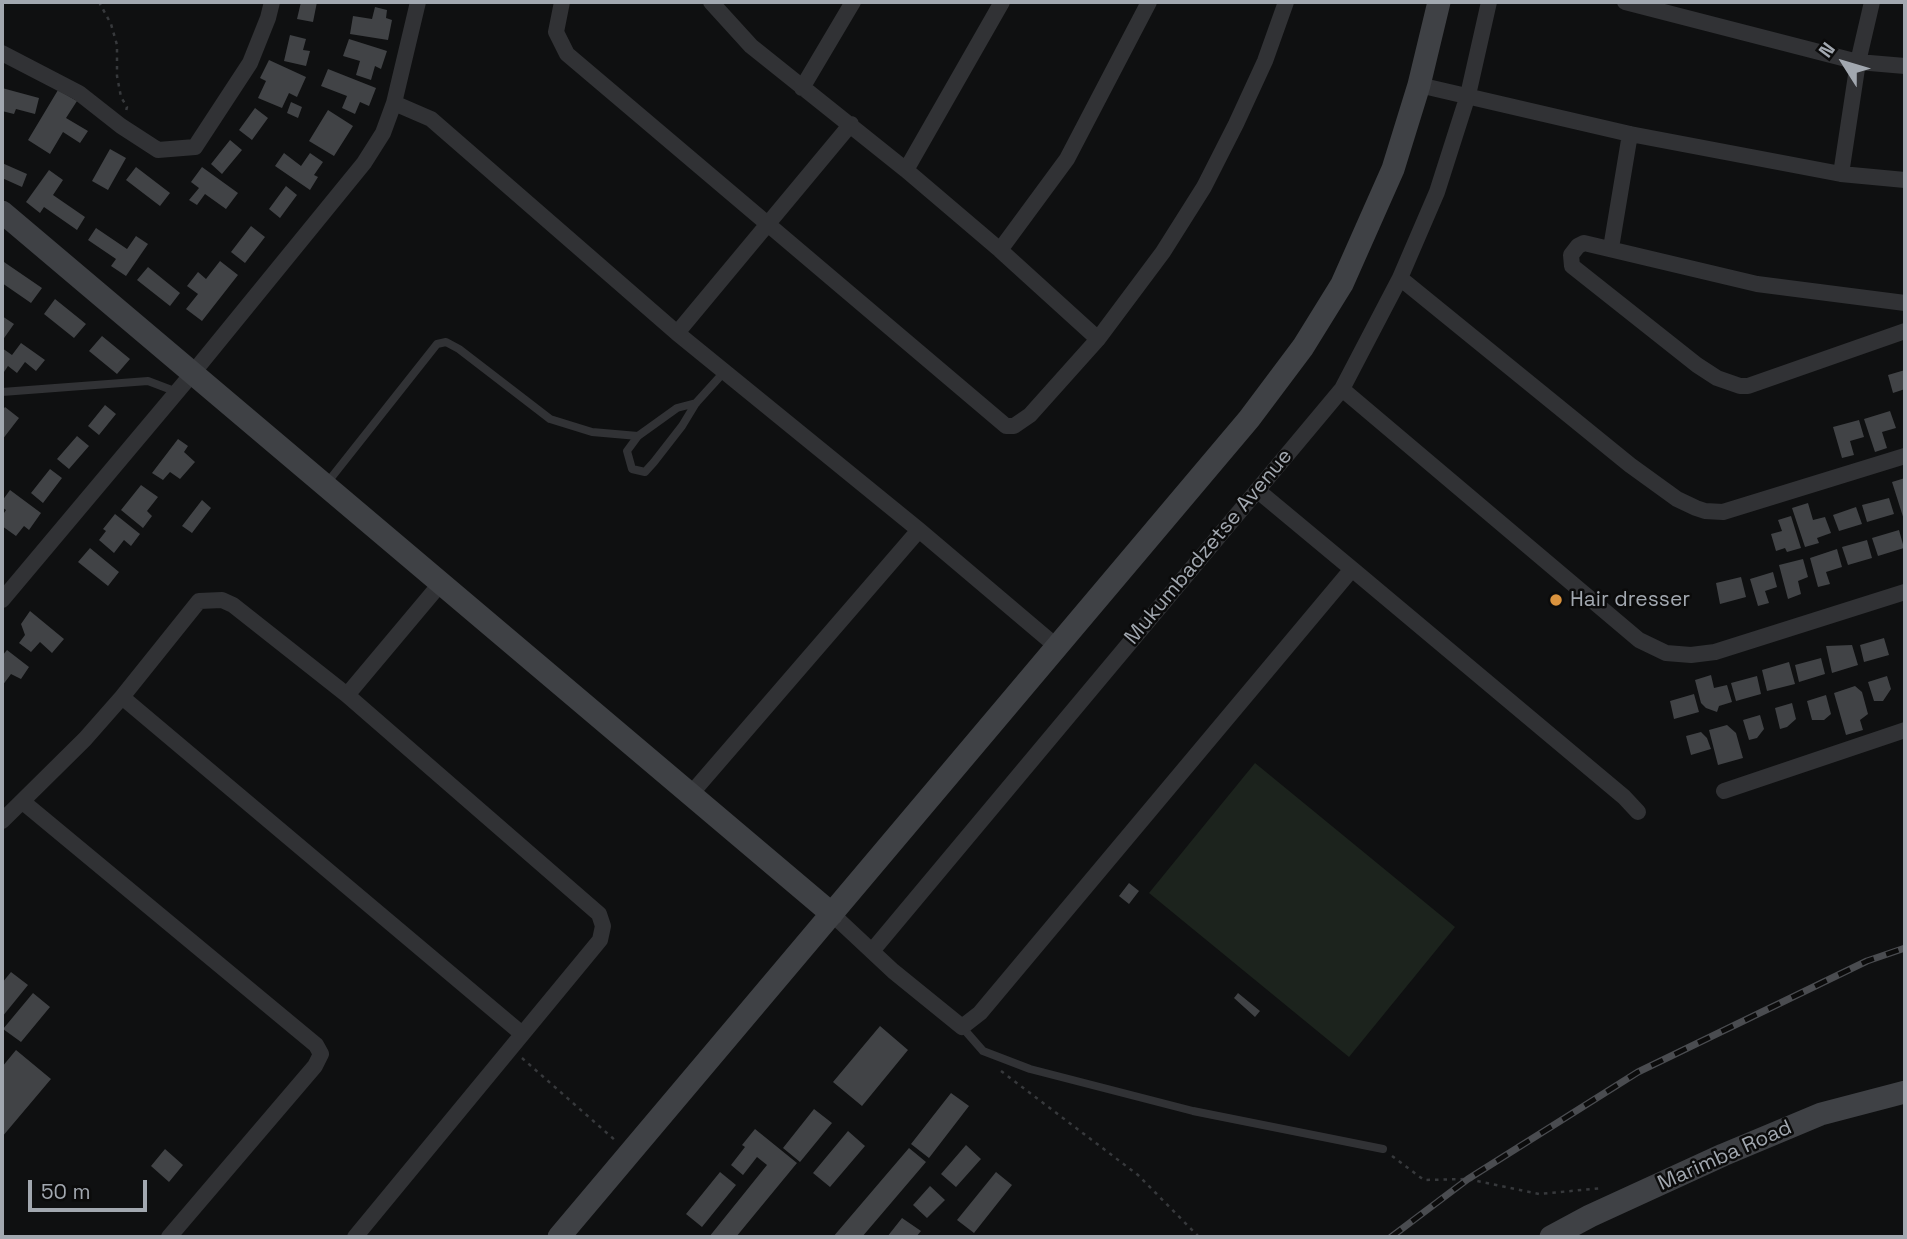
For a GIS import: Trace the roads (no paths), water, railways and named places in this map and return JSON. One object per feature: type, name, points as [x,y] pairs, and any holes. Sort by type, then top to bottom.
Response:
[{"type":"street","points":[[2,53],[79,93],[121,126],[158,150],[195,147],[250,62],[272,2]]},
{"type":"street","points":[[2,600],[192,374],[364,163],[383,133],[394,103],[418,2]]},
{"type":"street","points":[[562,2],[556,32],[567,54],[1006,426],[1014,426],[1031,415],[1098,339],[1164,252],[1205,187],[1265,61],[1286,2]]},
{"type":"street","points":[[711,2],[751,46],[906,170],[1098,339]]},
{"type":"street","points":[[802,88],[853,2]]},
{"type":"street","points":[[906,170],[1002,2]]},
{"type":"street","points":[[1000,250],[1067,159],[1149,2]]},
{"type":"street","points":[[559,1237],[1250,419],[1309,337],[1342,284],[1393,169],[1419,85],[1439,2]]},
{"type":"street","name":"Mukumbadzetse Avenue","points":[[872,951],[1342,389],[1400,278],[1437,192],[1468,95],[1489,2]]},
{"type":"street","points":[[1626,2],[1858,62],[1905,66]]},
{"type":"street","points":[[1841,174],[1858,62],[1872,2]]},
{"type":"street","points":[[1419,85],[1630,134],[1841,174],[1905,180]]},
{"type":"street","points":[[394,103],[431,119],[677,332],[1056,646]]},
{"type":"street","points":[[677,332],[851,124]]},
{"type":"street","points":[[1611,248],[1630,134]]},
{"type":"street","points":[[2,212],[962,1027],[989,1004],[1352,569]]},
{"type":"street","points":[[1905,303],[1757,284],[1584,243],[1574,250],[1572,266],[1706,372],[1730,383],[1748,386],[1905,331]]},
{"type":"street","points":[[1400,278],[1630,465],[1677,499],[1696,508],[1723,512],[1905,456]]},
{"type":"street","points":[[1342,389],[1639,640],[1666,653],[1691,655],[1715,652],[1905,592]]},
{"type":"street","points":[[1256,490],[1614,789],[1638,812]]},
{"type":"street","points":[[690,795],[919,530]]},
{"type":"street","points":[[346,695],[440,583]]},
{"type":"street","points":[[2,821],[85,739],[200,601],[222,600],[233,605],[346,695],[599,914],[603,926],[600,940],[355,1237]]},
{"type":"street","points":[[122,697],[522,1033]]},
{"type":"street","points":[[1724,790],[1905,730]]},
{"type":"street","points":[[23,802],[316,1045],[321,1054],[315,1066],[169,1237]]},
{"type":"street","name":"Marimba Road","points":[[1551,1237],[1590,1216],[1723,1155],[1821,1114],[1905,1092]]},
{"type":"lane","points":[[325,486],[437,344],[446,342],[550,418],[592,432],[638,436]]},
{"type":"lane","points":[[696,403],[677,408],[638,436],[626,452],[632,469],[645,472],[667,448],[696,403],[725,371]]},
{"type":"lane","points":[[2,392],[148,381],[177,392]]},
{"type":"lane","points":[[962,1027],[983,1051],[1030,1069],[1193,1111],[1383,1149]]},
{"type":"railway","points":[[1391,1237],[1468,1179],[1638,1072],[1867,961],[1905,948]]},
{"type":"place","name":"Hair dresser","points":[[1556,600]]}]
